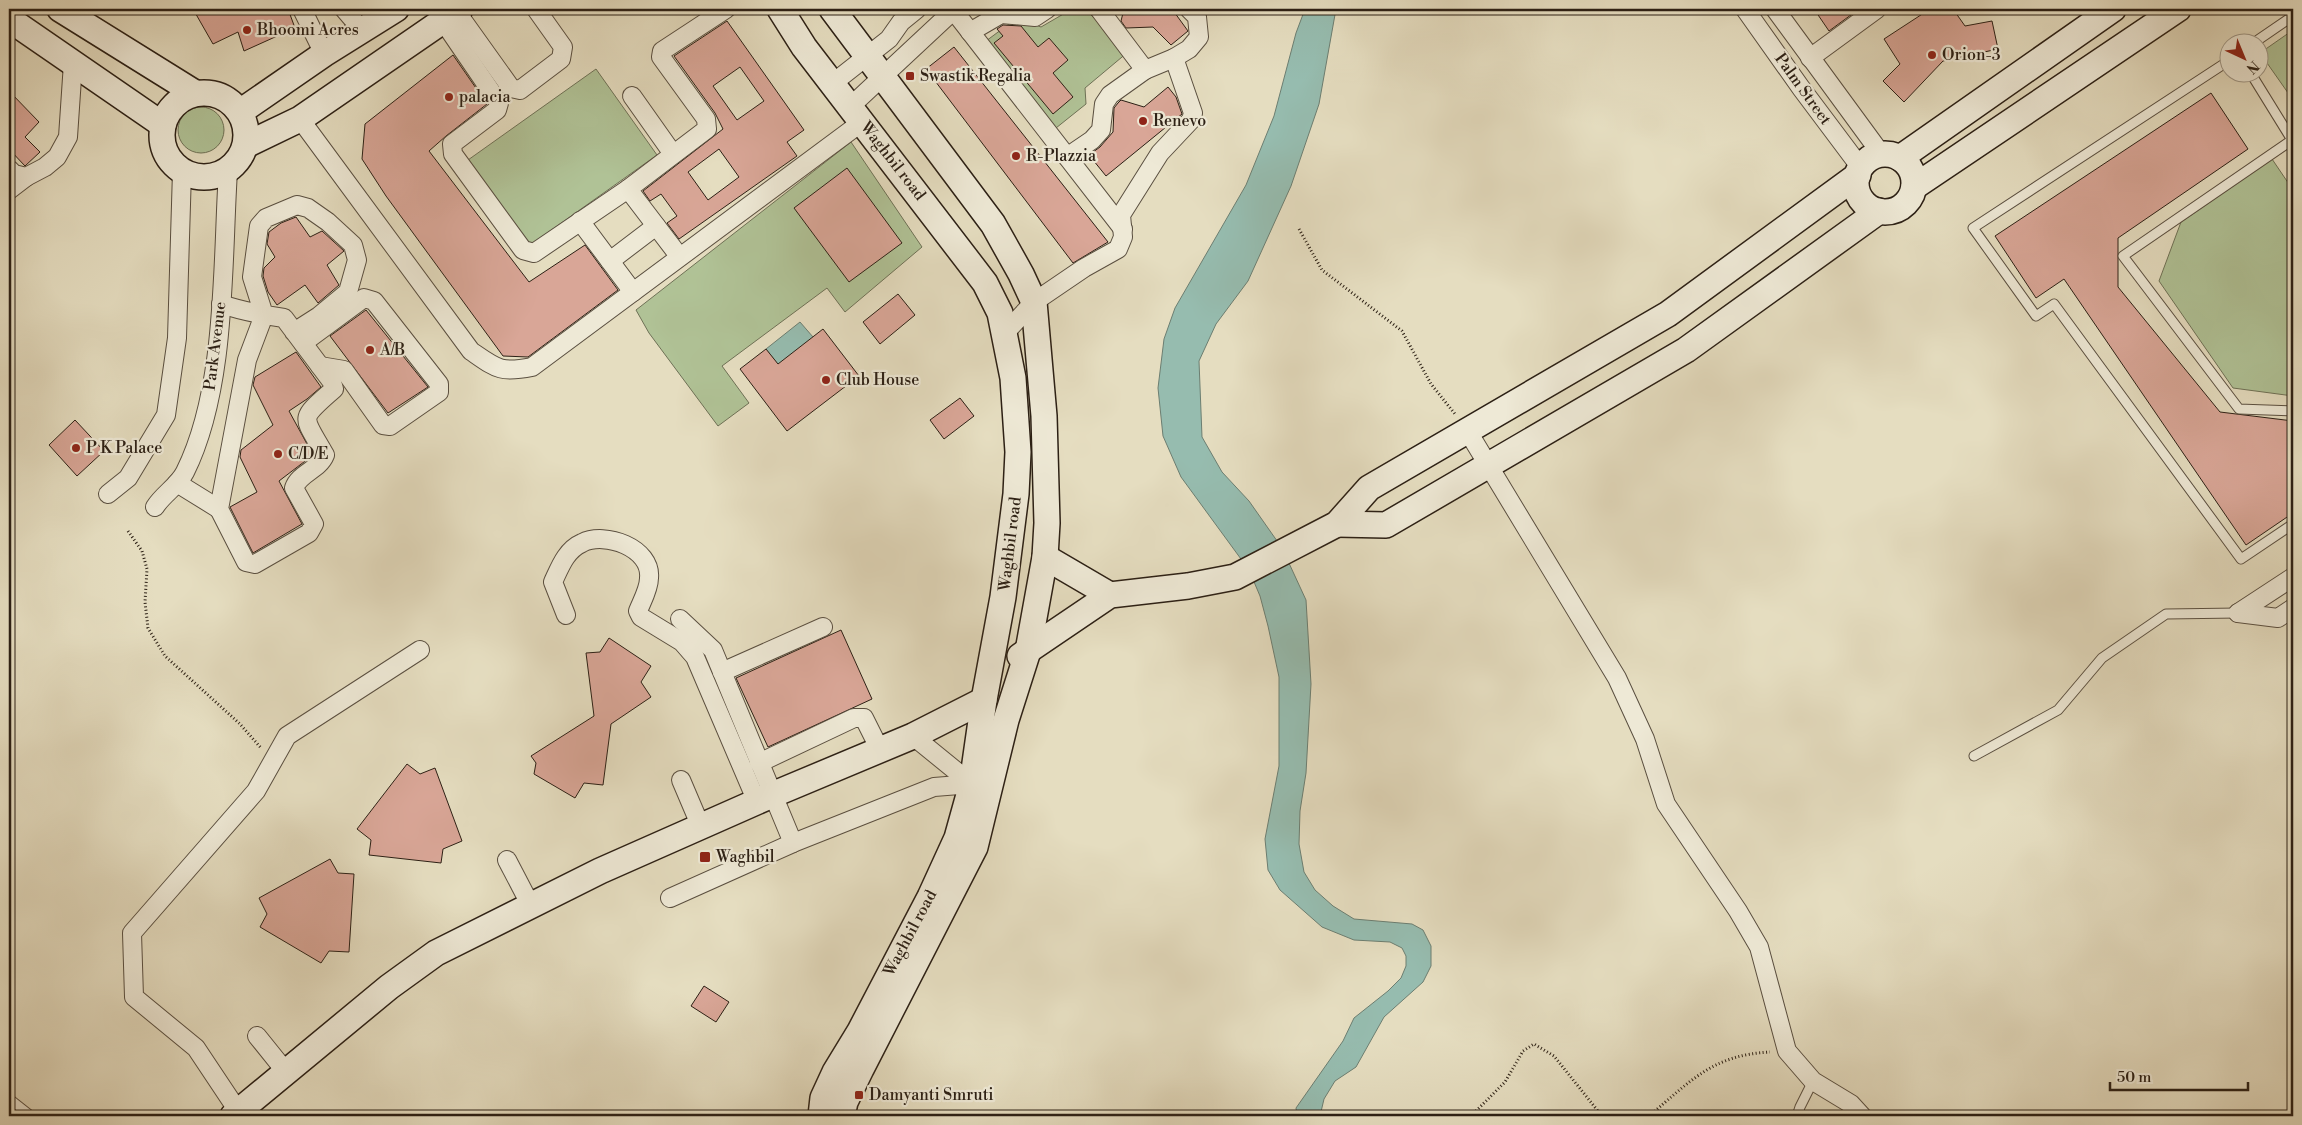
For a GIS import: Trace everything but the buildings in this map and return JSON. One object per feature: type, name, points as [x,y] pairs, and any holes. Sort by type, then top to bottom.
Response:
[{"type":"main road","points":[[60,9],[195,94]]},
{"type":"main road","points":[[240,112],[324,54],[396,9]]},
{"type":"main road","name":"Waghbil road","points":[[780,9],[804,47],[834,83],[985,283],[1000,313],[1013,378],[1018,452],[1016,494],[1003,597],[984,700],[982,786]]},
{"type":"main road","name":"Waghbil road","points":[[832,9],[993,224],[1034,302],[1044,416],[1045,549],[1028,651],[982,786],[957,838],[951,874],[868,1035],[835,1072],[839,1089],[845,1102],[842,1116]]},
{"type":"main road","points":[[1891,156],[1911,170],[1914,186],[1909,200],[1904,205],[1891,211],[1880,211],[1871,208],[1859,194],[1857,184],[1860,171],[1866,161],[1891,156],[2112,9]]},
{"type":"main road","points":[[1914,186],[2178,9]]},
{"type":"main road","points":[[246,145],[300,119],[453,14]]},
{"type":"main road","points":[[9,19],[163,125]]},
{"type":"main road","points":[[205,92],[220,96],[234,104],[240,112],[247,134],[246,145],[236,164],[228,171],[209,178],[199,178],[174,166],[162,143],[163,125],[171,108],[186,97],[195,94],[205,92]]},
{"type":"main road","points":[[989,674],[1028,651],[1110,595],[1188,586],[1235,577],[1337,524],[1369,488],[1668,314],[1860,171]]},
{"type":"main road","points":[[1337,524],[1386,525],[1489,463],[1686,350],[1880,211]]},
{"type":"main road","points":[[1011,538],[1045,549],[1110,595]]},
{"type":"main road","points":[[236,1114],[389,987],[436,953],[600,871],[913,736],[984,700]]},
{"type":"main road","name":"Waghbil road","points":[[821,1116],[823,1098],[839,1089]]},
{"type":"street","points":[[302,9],[324,54]]},
{"type":"street","points":[[344,9],[362,30]]},
{"type":"street","points":[[453,14],[511,88],[520,90],[561,59],[563,53],[563,47],[536,9]]},
{"type":"street","points":[[453,14],[499,103],[497,110],[452,144],[453,154],[523,250],[534,253],[628,189],[707,129],[706,119],[662,57],[662,51],[726,9]]},
{"type":"street","points":[[834,83],[889,39],[901,22],[917,9]]},
{"type":"street","points":[[970,32],[1001,14],[1035,17],[1047,9]]},
{"type":"street","points":[[1099,9],[1145,70]]},
{"type":"street","points":[[1067,157],[1092,140],[1101,130],[1104,104],[1110,95],[1145,70],[1190,49],[1199,37],[1196,17],[1189,9]]},
{"type":"street","name":"Palm Street","points":[[1745,9],[1860,171]]},
{"type":"street","points":[[1775,9],[1810,58],[1891,156]]},
{"type":"street","points":[[1810,58],[1877,9]]},
{"type":"street","points":[[300,119],[471,351],[491,365],[508,371],[532,366],[633,292],[857,114],[882,77],[955,10],[1123,229]]},
{"type":"street","points":[[1004,334],[1034,302],[1084,268],[1118,249],[1123,237],[1121,215],[1160,153],[1191,120],[1193,113],[1174,58]]},
{"type":"street","points":[[9,190],[26,176],[45,167],[57,157],[68,137],[73,63]]},
{"type":"street","points":[[632,96],[673,154]]},
{"type":"street","points":[[9,169],[14,174],[26,176]]},
{"type":"street","points":[[108,494],[128,478],[166,415],[177,338],[182,171]]},
{"type":"street","name":"Park Avenue","points":[[156,507],[184,472],[209,399],[216,356],[221,304],[228,171]]},
{"type":"street","points":[[628,189],[679,256]]},
{"type":"street","points":[[219,509],[247,360],[264,315],[252,277],[259,226],[266,218],[297,205],[308,208],[328,222],[353,244],[357,260],[348,292],[319,316],[298,337]]},
{"type":"street","points":[[580,221],[633,292]]},
{"type":"street","points":[[610,261],[656,226]]},
{"type":"street","points":[[298,337],[364,298],[374,301],[439,384],[439,392],[390,426],[383,425],[344,370],[320,366]]},
{"type":"street","points":[[177,483],[219,509],[246,562],[255,564],[309,533],[314,524],[294,488],[296,482],[322,464],[325,455],[306,422],[308,412],[334,388],[332,382],[284,318],[221,304]]},
{"type":"street","points":[[1467,430],[1489,463],[1617,678],[1645,739],[1666,804],[1733,904],[1759,947],[1787,1051],[1813,1081],[1851,1104],[1862,1116]]},
{"type":"street","points":[[566,614],[553,582],[566,555],[581,543],[596,538],[612,539],[630,547],[643,560],[649,570],[650,579],[638,611],[641,617],[682,642],[695,658],[765,799],[793,843]]},
{"type":"street","points":[[2238,613],[2293,577]]},
{"type":"street","points":[[2238,613],[2278,618],[2293,608]]},
{"type":"street","points":[[680,619],[713,650],[759,763],[765,799]]},
{"type":"street","points":[[722,672],[823,627]]},
{"type":"street","points":[[236,1114],[196,1048],[134,998],[132,933],[256,791],[287,736],[420,650]]},
{"type":"street","points":[[759,763],[854,718],[864,718],[880,750]]},
{"type":"street","points":[[913,736],[982,786]]},
{"type":"street","points":[[681,780],[701,827]]},
{"type":"street","points":[[670,898],[793,843],[934,787],[982,786]]},
{"type":"street","points":[[506,860],[531,906]]},
{"type":"street","points":[[257,1036],[286,1072]]},
{"type":"lane","points":[[2270,32],[2293,16]]},
{"type":"lane","points":[[2220,67],[1973,228],[2036,316],[2054,304],[2241,559],[2293,524]]},
{"type":"lane","points":[[2256,82],[2292,140],[2123,256],[2240,409],[2293,411]]},
{"type":"lane","points":[[1974,756],[2058,710],[2102,658],[2166,614],[2238,613]]},
{"type":"lane","points":[[1797,1116],[1813,1081]]},
{"type":"lane","points":[[9,1100],[31,1116]]},
{"type":"path","points":[[1300,229],[1322,270],[1402,331],[1431,384],[1467,430]]},
{"type":"path","points":[[128,531],[142,551],[147,569],[144,602],[148,628],[165,656],[240,724],[273,759]]},
{"type":"path","points":[[1471,1116],[1505,1082],[1523,1051],[1534,1044],[1554,1056],[1602,1116]]},
{"type":"path","points":[[1649,1116],[1701,1072],[1724,1060],[1747,1053],[1787,1051]]},
{"type":"green space","points":[[1072,9],[1085,9],[1128,52],[1085,88],[1086,104],[1056,128],[986,41],[1017,18],[1041,27]]},
{"type":"green space","points":[[2293,30],[2293,100],[2270,67],[2270,46]]},
{"type":"green space","points":[[596,69],[657,155],[529,246],[468,160]]},
{"type":"green space","points":[[197,107],[205,107],[214,111],[220,117],[224,130],[220,143],[214,149],[205,153],[197,153],[188,149],[182,143],[178,134],[178,126],[182,117],[188,111]]},
{"type":"green space","points":[[851,142],[922,247],[845,312],[827,288],[722,366],[749,403],[718,426],[649,333],[636,310]]},
{"type":"green space","points":[[2272,159],[2293,190],[2293,396],[2233,388],[2159,281],[2181,222]]},
{"type":"water","points":[[1305,9],[1336,9],[1319,104],[1291,186],[1248,281],[1216,324],[1199,361],[1202,437],[1222,472],[1249,501],[1282,548],[1306,600],[1311,684],[1306,773],[1300,811],[1299,844],[1304,872],[1315,890],[1333,906],[1354,919],[1412,924],[1423,930],[1431,946],[1431,966],[1423,982],[1384,1017],[1356,1067],[1335,1081],[1324,1099],[1320,1116],[1297,1116],[1296,1108],[1343,1041],[1354,1018],[1401,978],[1406,966],[1406,956],[1402,948],[1390,942],[1354,940],[1322,927],[1280,890],[1268,870],[1265,839],[1279,766],[1279,677],[1268,626],[1260,596],[1249,570],[1181,477],[1163,436],[1158,388],[1164,339],[1175,308],[1246,185],[1274,116],[1296,33]]},
{"type":"water","points":[[800,322],[813,337],[793,384],[766,349]]},
{"type":"place","name":"Bhoomi Acres","points":[[247,30]]},
{"type":"place","name":"Orion-3","points":[[1932,55]]},
{"type":"place","name":"Swastik Regalia","points":[[910,76]]},
{"type":"place","name":"palacia","points":[[449,97]]},
{"type":"place","name":"Renevo","points":[[1143,121]]},
{"type":"place","name":"R-Plazzia","points":[[1016,156]]},
{"type":"place","name":"A/B","points":[[370,350]]},
{"type":"place","name":"Club House","points":[[826,380]]},
{"type":"place","name":"P K Palace","points":[[76,448]]},
{"type":"place","name":"C/D/E","points":[[278,454]]},
{"type":"place","name":"Waghbil","points":[[705,857]]},
{"type":"place","name":"Damyanti Smruti","points":[[859,1095]]}]
